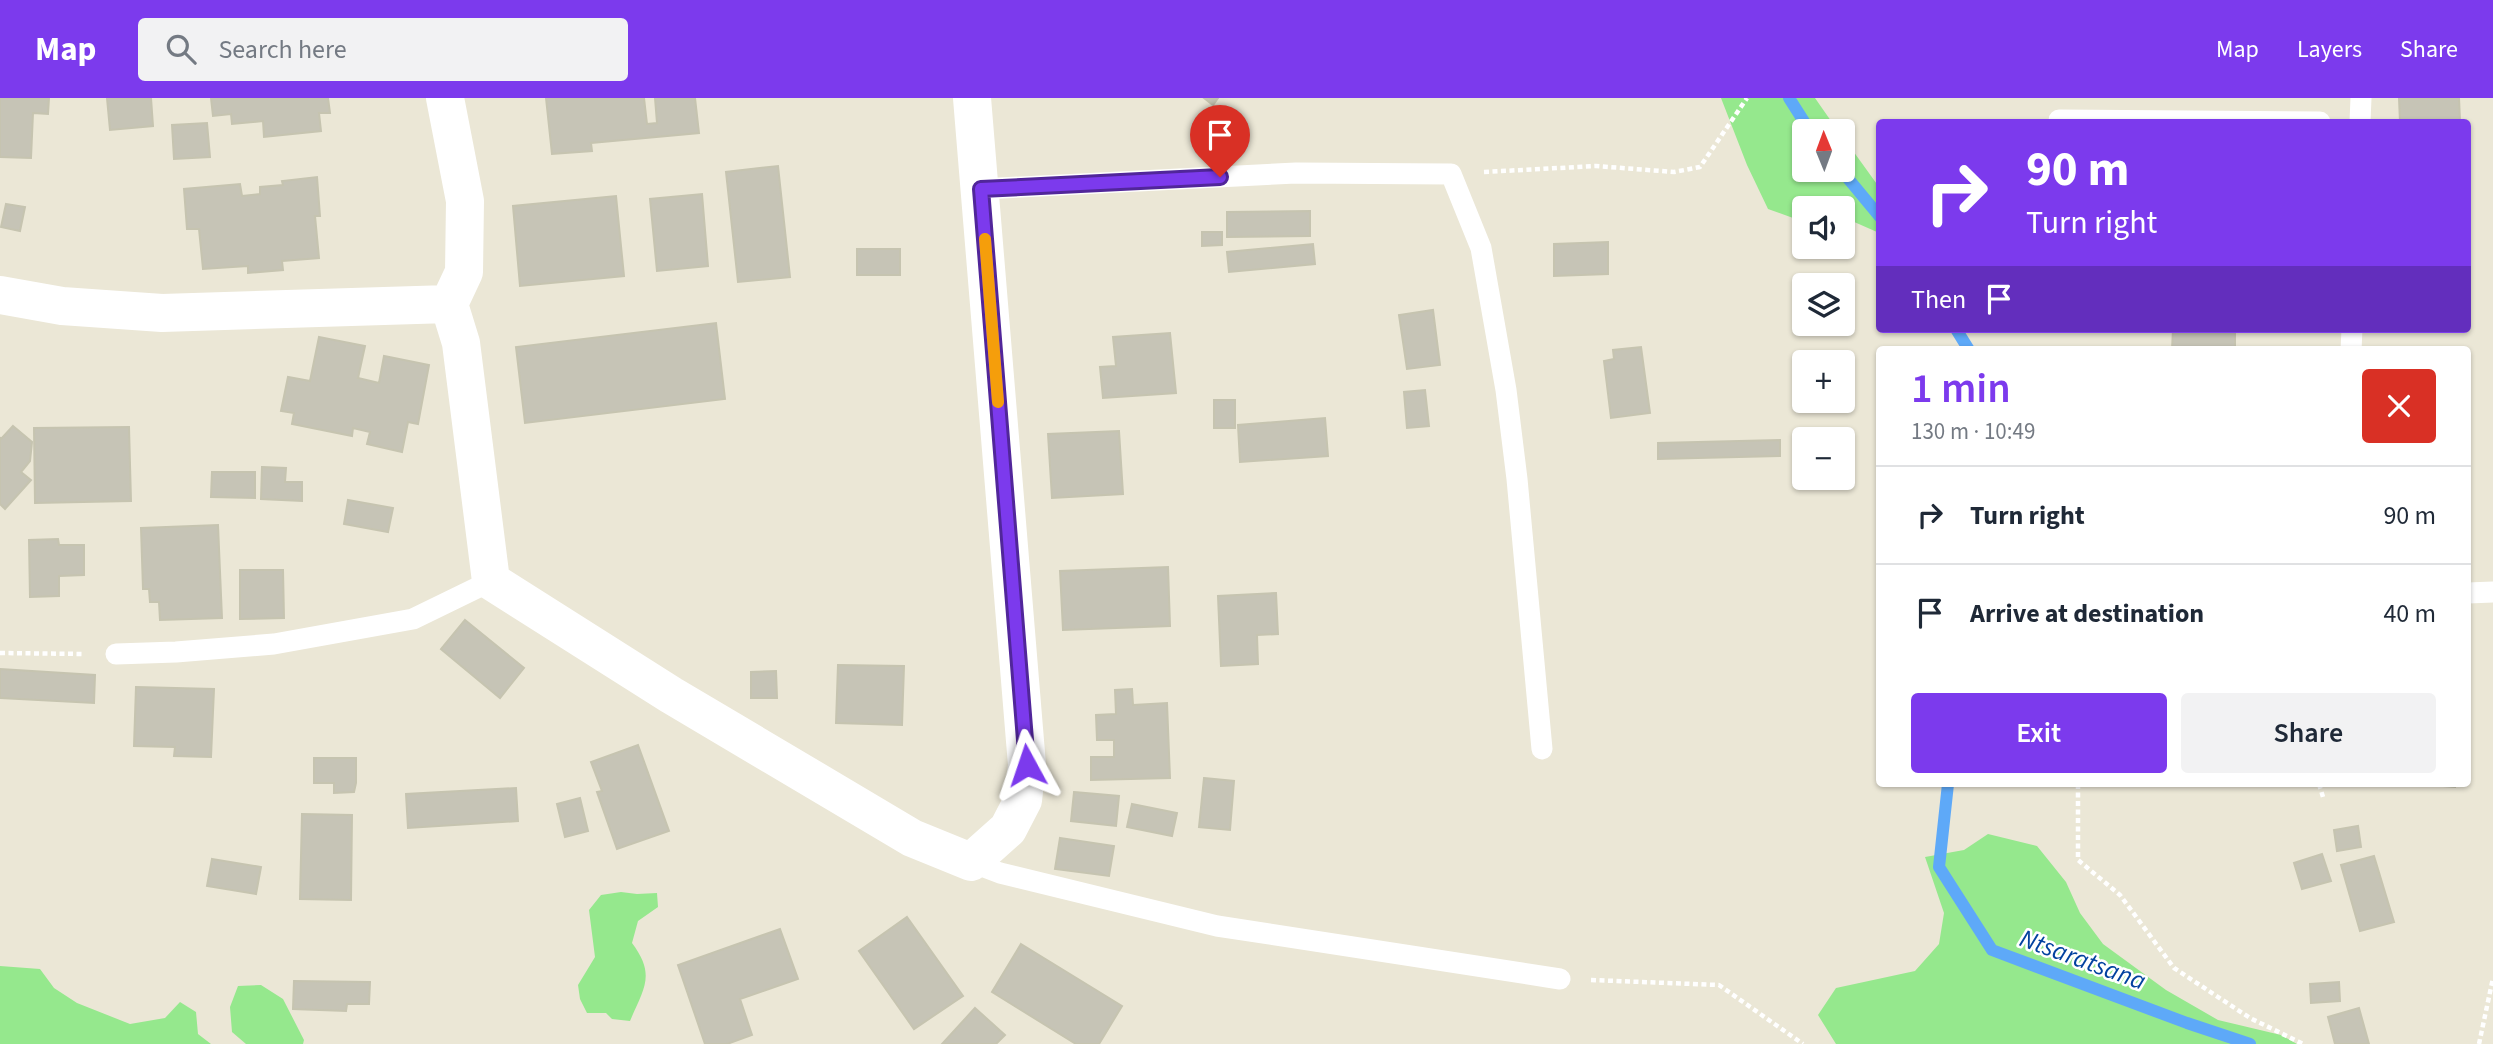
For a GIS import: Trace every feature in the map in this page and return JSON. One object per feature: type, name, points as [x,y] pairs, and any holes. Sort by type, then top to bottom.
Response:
[{"type":"street","points":[[445,98],[465,201],[464,272],[449,304],[461,343],[491,581],[671,695],[889,825],[912,838],[971,862],[1008,829],[1023,800],[1027,765],[972,98]]},
{"type":"street","points":[[0,295],[62,306],[162,313],[449,304]]},
{"type":"lane","points":[[2360,119],[2361,98]]},
{"type":"lane","points":[[981,189],[1296,173],[1451,174],[1481,248],[1506,390],[1542,749]]},
{"type":"lane","points":[[116,654],[274,644],[413,619],[491,581]]},
{"type":"lane","points":[[2471,593],[2493,592]]},
{"type":"lane","points":[[971,862],[1000,873],[1217,926],[1560,979]]},
{"type":"path","points":[[1451,174],[1596,166],[1674,172],[1700,167],[1747,98]]},
{"type":"path","points":[[0,653],[116,654]]},
{"type":"path","points":[[2078,787],[2078,860],[2120,895],[2174,968],[2250,1018],[2303,1044]]},
{"type":"path","points":[[2320,787],[2323,797]]},
{"type":"path","points":[[2479,1044],[2493,978]]},
{"type":"path","points":[[1560,979],[1719,985],[1802,1044]]},
{"type":"green space","points":[[1721,98],[1815,98],[1830,119],[1792,119],[1792,182],[1855,182],[1855,154],[1876,183],[1876,232],[1855,222],[1855,196],[1792,196],[1792,218],[1768,209],[1747,165]]},
{"type":"green space","points":[[1988,834],[2037,846],[2066,882],[2080,913],[2103,944],[2166,990],[2218,1020],[2281,1035],[2297,1044],[1836,1044],[1818,1015],[1836,988],[1915,971],[1939,944],[1944,913],[1925,857],[1964,850]]},
{"type":"green space","points":[[621,892],[657,893],[658,907],[638,921],[632,943],[646,973],[643,990],[630,1021],[612,1019],[606,1013],[587,1013],[580,999],[578,985],[595,957],[589,910],[601,895]]},
{"type":"green space","points":[[0,966],[40,969],[54,988],[77,1003],[130,1024],[165,1018],[180,1002],[196,1012],[198,1034],[211,1044],[0,1044]]},
{"type":"green space","points":[[261,985],[283,999],[304,1040],[303,1044],[246,1044],[232,1032],[230,1007],[238,986]]},
{"type":"building","points":[[0,98],[49,98],[48,114],[33,113],[31,158],[0,157]]},
{"type":"building","points":[[107,98],[151,98],[153,126],[110,130]]},
{"type":"building","points":[[211,98],[328,98],[330,113],[319,113],[321,131],[264,137],[263,121],[232,124],[231,114],[213,116]]},
{"type":"building","points":[[546,98],[644,98],[647,124],[657,123],[655,98],[695,98],[699,133],[591,143],[592,151],[552,154]]},
{"type":"building","points":[[1204,98],[1218,98],[1213,105]]},
{"type":"building","points":[[2399,98],[2459,98],[2460,119],[2400,119]]},
{"type":"building","points":[[207,123],[210,157],[174,159],[172,125]]},
{"type":"building","points":[[778,166],[790,277],[738,282],[726,172]]},
{"type":"building","points":[[317,177],[320,216],[315,216],[319,258],[282,261],[283,270],[248,273],[248,266],[203,269],[199,229],[187,229],[184,189],[240,184],[242,196],[260,194],[260,187],[283,185],[282,181]]},
{"type":"building","points":[[702,194],[708,266],[657,271],[650,199]]},
{"type":"building","points":[[616,196],[624,276],[520,286],[513,206]]},
{"type":"building","points":[[6,204],[25,207],[20,231],[1,227]]},
{"type":"building","points":[[1310,211],[1310,236],[1227,237],[1227,212]]},
{"type":"building","points":[[1202,232],[1222,232],[1222,245],[1202,246]]},
{"type":"building","points":[[1608,242],[1608,274],[1554,276],[1554,244]]},
{"type":"building","points":[[1313,244],[1315,264],[1229,272],[1227,252]]},
{"type":"building","points":[[857,249],[900,249],[900,275],[857,275]]},
{"type":"building","points":[[1433,310],[1440,365],[1407,369],[1399,315]]},
{"type":"building","points":[[716,323],[725,399],[525,423],[516,347]]},
{"type":"building","points":[[1170,333],[1176,393],[1103,398],[1100,367],[1116,366],[1113,337]]},
{"type":"building","points":[[2173,333],[2235,333],[2235,346],[2172,346]]},
{"type":"building","points":[[319,337],[365,346],[358,378],[379,383],[384,356],[429,365],[418,424],[408,422],[402,452],[367,444],[370,432],[353,428],[352,436],[292,424],[294,413],[281,411],[288,377],[310,381]]},
{"type":"building","points":[[1641,347],[1650,413],[1611,418],[1604,361],[1614,359],[1613,350]]},
{"type":"building","points":[[1425,390],[1429,426],[1407,428],[1404,392]]},
{"type":"building","points":[[1214,400],[1235,400],[1235,428],[1214,428]]},
{"type":"building","points":[[1325,418],[1328,456],[1240,462],[1238,425]]},
{"type":"building","points":[[13,426],[32,442],[30,461],[21,472],[31,480],[5,509],[0,504],[0,438]]},
{"type":"building","points":[[129,427],[131,501],[35,503],[34,428]]},
{"type":"building","points":[[1119,431],[1123,494],[1052,498],[1048,434]]},
{"type":"building","points":[[1780,440],[1780,456],[1658,459],[1658,443]]},
{"type":"building","points":[[262,467],[286,468],[285,482],[302,482],[302,501],[261,499]]},
{"type":"building","points":[[212,472],[255,472],[255,498],[211,497]]},
{"type":"building","points":[[348,500],[393,508],[388,532],[344,524]]},
{"type":"building","points":[[218,525],[222,618],[160,620],[159,602],[150,602],[149,589],[143,589],[141,528]]},
{"type":"building","points":[[58,539],[59,545],[84,545],[84,575],[59,576],[59,596],[30,597],[29,540]]},
{"type":"building","points":[[1168,567],[1170,626],[1063,630],[1060,571]]},
{"type":"building","points":[[240,570],[283,570],[284,618],[240,619]]},
{"type":"building","points":[[1276,593],[1278,634],[1257,635],[1258,664],[1221,666],[1218,596]]},
{"type":"building","points":[[465,620],[524,668],[500,698],[441,649]]},
{"type":"building","points":[[838,665],[904,666],[902,725],[836,723]]},
{"type":"building","points":[[0,669],[95,675],[94,703],[0,698]]},
{"type":"building","points":[[776,671],[777,698],[751,698],[751,672]]},
{"type":"building","points":[[136,687],[214,689],[211,757],[174,756],[175,747],[134,746]]},
{"type":"building","points":[[1132,689],[1133,705],[1167,703],[1170,778],[1091,780],[1091,757],[1114,757],[1114,740],[1097,740],[1096,715],[1116,714],[1115,690]]},
{"type":"building","points":[[638,745],[669,831],[617,849],[597,792],[602,791],[591,762]]},
{"type":"building","points":[[314,758],[356,758],[354,792],[334,793],[334,783],[314,783]]},
{"type":"building","points":[[1204,778],[1234,781],[1230,830],[1199,827]]},
{"type":"building","points":[[516,788],[518,821],[408,828],[406,794]]},
{"type":"building","points":[[1074,792],[1119,796],[1116,826],[1071,821]]},
{"type":"building","points":[[580,798],[588,831],[565,837],[557,804]]},
{"type":"building","points":[[1132,804],[1177,813],[1172,836],[1127,827]]},
{"type":"building","points":[[302,814],[352,815],[351,900],[300,899]]},
{"type":"building","points":[[2358,826],[2361,847],[2337,851],[2334,830]]},
{"type":"building","points":[[1060,838],[1114,846],[1109,876],[1055,869]]},
{"type":"building","points":[[2322,854],[2331,881],[2302,889],[2294,863]]},
{"type":"building","points":[[2374,856],[2394,922],[2360,931],[2341,865]]},
{"type":"building","points":[[212,859],[261,867],[256,894],[207,886]]},
{"type":"building","points":[[907,917],[963,996],[914,1029],[859,951]]},
{"type":"building","points":[[780,929],[798,979],[740,999],[752,1035],[727,1044],[705,1044],[678,965]]},
{"type":"building","points":[[1021,944],[1122,1006],[1099,1044],[1076,1044],[992,992]]},
{"type":"building","points":[[294,981],[370,982],[369,1004],[347,1004],[346,1011],[293,1009]]},
{"type":"building","points":[[2339,982],[2340,1001],[2311,1003],[2310,984]]},
{"type":"building","points":[[975,1008],[1005,1035],[996,1044],[942,1044]]},
{"type":"building","points":[[2359,1008],[2369,1044],[2335,1044],[2328,1017]]},
{"type":"waterway","name":"Ntsaratsana","points":[[1789,98],[1802,119]]},
{"type":"waterway","name":"Ntsaratsana","points":[[1851,182],[1876,212]]},
{"type":"waterway","name":"Ntsaratsana","points":[[1958,333],[1967,346]]},
{"type":"waterway","name":"Ntsaratsana","points":[[1948,787],[1939,867],[1992,950],[2250,1044]]},
{"type":"slow traffic","points":[[985,239],[998,402]]},
{"type":"route","points":[[1027,765],[981,189],[1220,177]]}]
